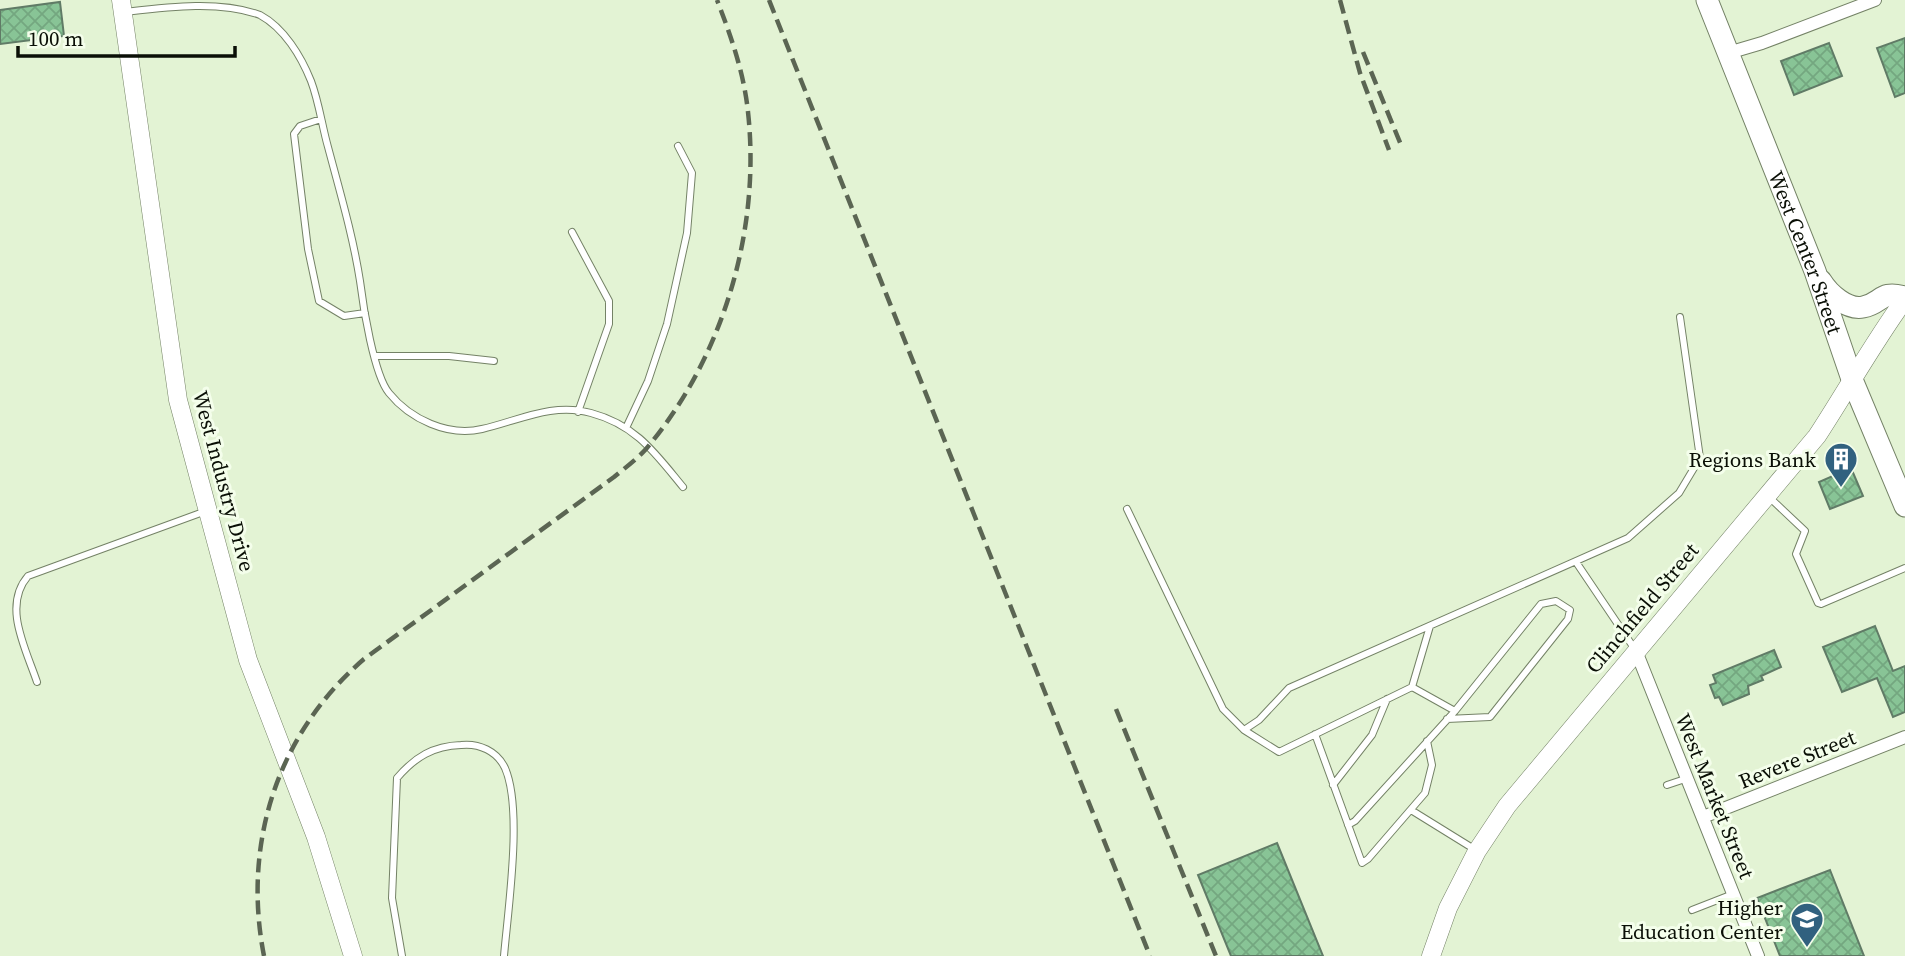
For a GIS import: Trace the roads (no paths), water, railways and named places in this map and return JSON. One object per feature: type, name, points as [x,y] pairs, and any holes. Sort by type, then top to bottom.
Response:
[{"type":"main road","name":"West Center Street","points":[[1707,0],[1815,271],[1853,382],[1905,506]]},
{"type":"main road","name":"West Industry Drive","points":[[122,6],[178,400],[248,660],[316,837],[353,956]]},
{"type":"main road","points":[[1815,271],[1826,290],[1845,304],[1866,307],[1892,293],[1905,298]]},
{"type":"main road","name":"Clinchfield Street","points":[[1431,956],[1448,908],[1477,850],[1507,806],[1817,436],[1905,298]]},
{"type":"street","points":[[1728,53],[1762,43],[1875,0]]},
{"type":"street","name":"West Market Street","points":[[1636,651],[1758,956]]},
{"type":"street","name":"Revere Street","points":[[1703,817],[1905,737]]},
{"type":"lane","points":[[122,6],[199,3],[230,5],[260,15],[288,38],[311,81],[356,252],[365,313],[375,356],[387,391],[404,409],[423,421],[447,430],[480,430],[551,410],[590,412],[643,439],[683,487]]},
{"type":"lane","points":[[321,119],[300,127],[294,134],[308,249],[319,301],[344,316],[365,313]]},
{"type":"lane","points":[[626,428],[648,382],[667,324],[687,233],[692,173],[678,146]]},
{"type":"lane","points":[[572,232],[609,301],[609,324],[578,412]]},
{"type":"lane","points":[[1244,730],[1259,720],[1289,688],[1628,538],[1679,493],[1700,458],[1680,317]]},
{"type":"lane","points":[[375,356],[449,356],[494,362]]},
{"type":"lane","points":[[1768,495],[1805,531],[1796,554],[1818,603],[1905,568]]},
{"type":"lane","points":[[1127,509],[1223,709],[1244,730],[1279,752],[1412,687],[1430,626]]},
{"type":"lane","points":[[37,682],[17,618],[18,594],[28,576],[207,510]]},
{"type":"lane","points":[[1576,562],[1636,651]]},
{"type":"lane","points":[[1348,825],[1355,821],[1447,719],[1455,711],[1541,604],[1556,601],[1570,610],[1568,619],[1490,718],[1447,719]]},
{"type":"lane","points":[[1412,687],[1455,711]]},
{"type":"lane","points":[[1334,785],[1372,735],[1387,699]]},
{"type":"lane","points":[[1315,734],[1362,863],[1425,793],[1432,765],[1427,741]]},
{"type":"lane","points":[[402,956],[392,898],[397,778],[425,752],[439,747],[477,744],[494,754],[504,766],[511,787],[513,812],[505,956]]},
{"type":"lane","points":[[1667,785],[1688,778]]},
{"type":"lane","points":[[1410,810],[1477,850]]},
{"type":"lane","points":[[1692,910],[1734,894]]},
{"type":"railway","points":[[264,956],[258,914],[258,873],[263,833],[273,794],[288,756],[309,721],[334,689],[364,659],[635,460],[673,413],[696,375],[716,333],[731,291],[742,246],[751,157],[743,83],[717,0]]},
{"type":"railway","points":[[769,0],[1150,956]]},
{"type":"railway","points":[[1340,0],[1360,73],[1389,150]]},
{"type":"railway","points":[[1363,52],[1401,145]]},
{"type":"railway","points":[[1116,709],[1216,956]]},
{"type":"place","name":"Regions Bank","points":[[1841,489]]},
{"type":"place","name":"Higher Education Center","points":[[1807,949]]}]
